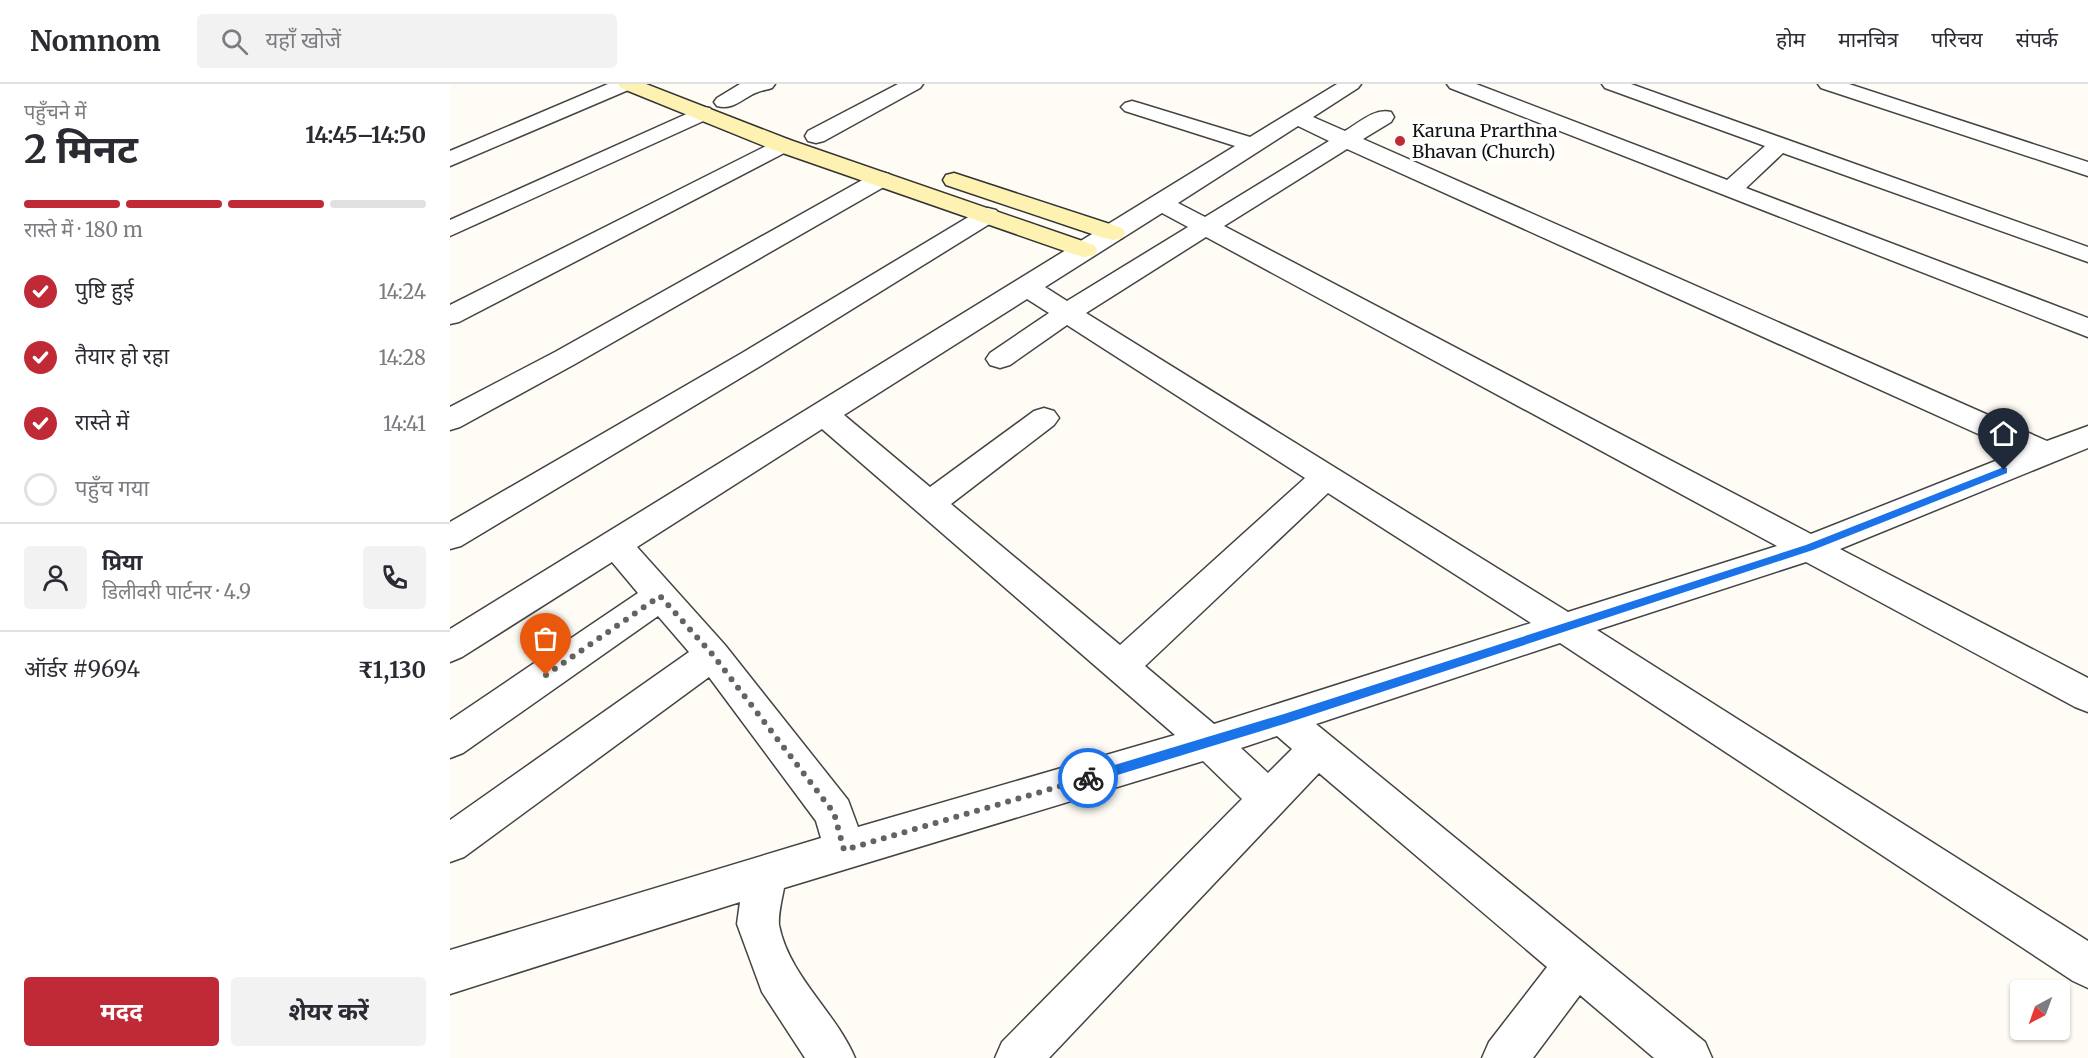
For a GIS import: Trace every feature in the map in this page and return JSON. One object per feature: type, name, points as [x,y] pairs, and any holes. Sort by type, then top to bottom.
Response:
[{"type":"street","points":[[450,159],[627,84],[782,145],[894,168]]},
{"type":"street","points":[[675,84],[894,168],[988,215],[1085,250]]},
{"type":"street","points":[[450,316],[782,145],[810,134],[913,84]]},
{"type":"street","points":[[450,647],[1351,84]]},
{"type":"street","points":[[1457,84],[2088,328]]},
{"type":"street","points":[[1612,84],[2088,255]]},
{"type":"street","points":[[1828,84],[2088,169]]},
{"type":"street","points":[[450,229],[702,113],[755,85]]},
{"type":"street","points":[[1132,107],[1253,145]]},
{"type":"street","points":[[1000,359],[1067,314],[1383,117]]},
{"type":"street","points":[[1297,118],[2070,450]]},
{"type":"street","points":[[1730,190],[1779,144]]},
{"type":"street","points":[[450,420],[565,358],[894,168]]},
{"type":"street","points":[[938,175],[1113,233]]},
{"type":"street","points":[[450,537],[752,359],[1013,199]]},
{"type":"street","points":[[1161,203],[2088,696]]},
{"type":"street","points":[[1026,287],[1564,627],[2088,966]]},
{"type":"street","points":[[824,414],[1209,742],[1269,799]]},
{"type":"street","points":[[929,504],[1044,418]]},
{"type":"street","points":[[450,972],[844,850],[1284,719],[1809,548],[2070,450]]},
{"type":"street","points":[[1120,667],[1326,477]]},
{"type":"street","points":[[615,544],[713,655],[834,813],[844,850]]},
{"type":"street","points":[[450,741],[660,596]]},
{"type":"street","points":[[450,843],[713,655]]},
{"type":"street","points":[[1284,719],[1317,749],[1689,1058]]},
{"type":"street","points":[[1018,1058],[1317,749]]},
{"type":"street","points":[[765,874],[758,924],[777,977],[832,1058]]},
{"type":"street","points":[[1505,1058],[1575,964]]},
{"type":"way so far","points":[[546,675],[660,596],[713,655],[834,813],[844,850],[1088,778]]},
{"type":"place","name":"Karuna Prarthna Bhavan (Church)","points":[[1400,141]]},
{"type":"route","points":[[1088,778],[1284,719],[1809,548],[2004,470]]}]
